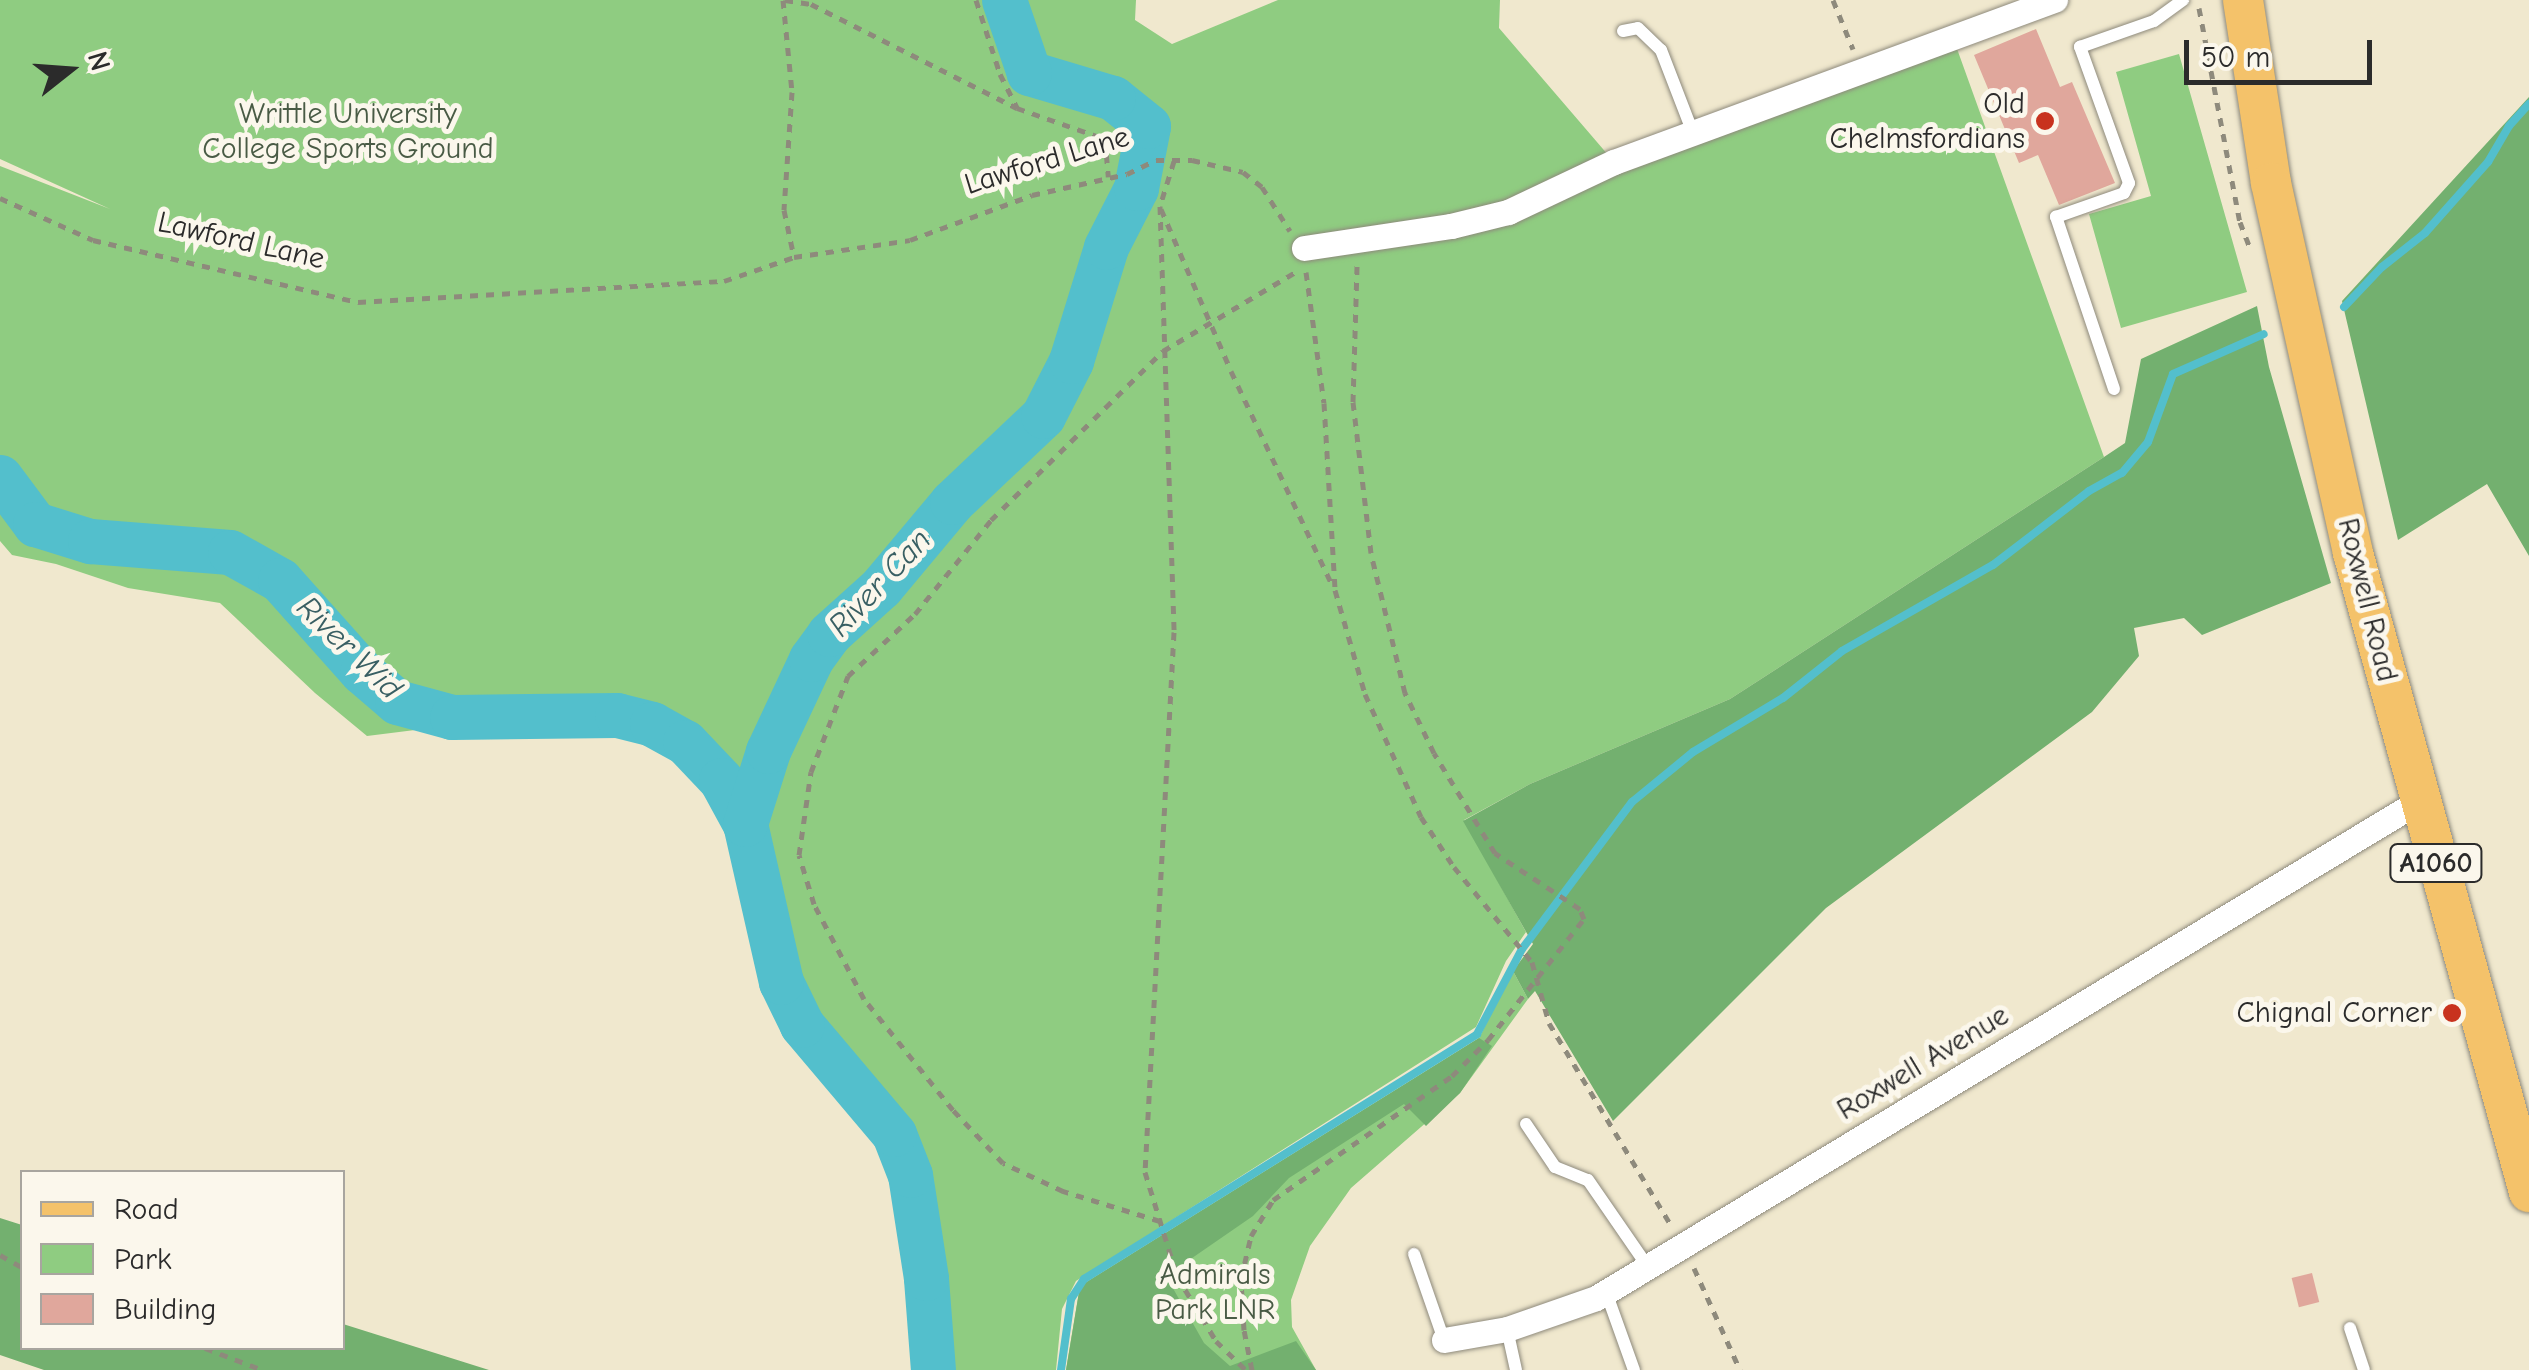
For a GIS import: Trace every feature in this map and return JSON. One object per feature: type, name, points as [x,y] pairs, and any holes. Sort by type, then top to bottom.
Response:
[{"type":"main road","name":"Roxwell Road","points":[[2242,0],[2271,182],[2353,553],[2529,1192]]},
{"type":"street","points":[[1304,248],[1358,242],[1508,212],[1614,162],[2054,0]]},
{"type":"street","name":"Roxwell Avenue","points":[[1444,1340],[1507,1329],[1606,1292],[2419,801]]},
{"type":"lane","points":[[2114,389],[2056,217],[2124,193],[2129,182],[2080,47],[2154,21],[2184,0]]},
{"type":"lane","points":[[1623,31],[1638,28],[1662,50],[1693,133]]},
{"type":"lane","points":[[1526,1124],[1555,1168],[1588,1180],[1648,1267]]},
{"type":"lane","points":[[1414,1254],[1444,1340]]},
{"type":"lane","points":[[1606,1292],[1634,1370]]},
{"type":"lane","points":[[2350,1328],[2364,1370]]},
{"type":"lane","points":[[1507,1329],[1516,1370]]},
{"type":"path","points":[[794,258],[784,210],[792,92],[784,0],[812,4],[1017,108],[1104,139],[1108,177]]},
{"type":"path","points":[[976,0],[1000,74],[1017,108]]},
{"type":"path","points":[[1833,0],[1862,70]]},
{"type":"path","name":"Lawford Lane","points":[[0,198],[94,240],[358,302],[724,281],[794,258],[910,240],[1032,195],[1127,174],[1156,160],[1192,160],[1243,172],[1262,186],[1304,248]]},
{"type":"path","points":[[1174,162],[1160,206],[1174,632],[1145,1172],[1177,1276],[1216,1340],[1249,1370]]},
{"type":"path","points":[[1160,206],[1334,590],[1365,694],[1395,769],[1454,867],[1522,948],[1538,974],[1549,1024],[1684,1246],[1740,1370]]},
{"type":"path","points":[[1249,1370],[1241,1279],[1252,1236],[1266,1209],[1286,1187],[1452,1076],[1488,1040],[1584,919],[1574,904],[1495,853],[1434,753],[1405,693],[1371,553],[1353,402],[1358,242]]},
{"type":"path","points":[[1160,1222],[1063,1191],[1003,1162],[953,1110],[864,998],[814,904],[799,855],[810,772],[848,676],[915,614],[991,520],[1163,351],[1305,266],[1324,403],[1334,590]]},
{"type":"path","points":[[210,1350],[262,1370]]},
{"type":"green space","name":"Writtle University College Sports Ground","points":[[0,0],[1136,0],[1135,20],[1172,44],[1278,0],[1500,0],[1499,28],[1621,170],[1956,46],[2104,457],[1730,699],[1530,784],[1464,820],[1526,932],[1506,961],[1476,1027],[1076,1281],[1062,1309],[1056,1370],[918,1370],[914,1269],[900,1195],[884,1149],[795,1038],[772,995],[730,823],[715,788],[692,766],[649,735],[620,724],[455,725],[367,736],[315,693],[220,603],[128,588],[56,564],[12,555],[0,541],[0,166],[110,209],[0,159]]},
{"type":"green space","points":[[2179,54],[2247,292],[2121,328],[2089,214],[2151,196],[2116,72]]},
{"type":"green space","points":[[2529,97],[2529,556],[2487,484],[2398,540],[2342,301]]},
{"type":"green space","points":[[2257,306],[2269,367],[2331,583],[2202,635],[2184,618],[2134,628],[2139,656],[2092,712],[1826,908],[1613,1121],[1535,991],[1528,999],[1513,971],[1533,944],[1463,821],[1530,784],[1730,699],[2104,457],[2125,443],[2141,359]]},
{"type":"green space","name":"Admirals Park LNR","points":[[1513,971],[1528,999],[1460,1093],[1351,1188],[1310,1246],[1291,1300],[1292,1327],[1316,1370],[1066,1370],[1079,1292],[1085,1283],[1479,1038]]},
{"type":"green space","points":[[1479,1038],[1492,1046],[1460,1093],[1426,1126],[1404,1104],[1289,1178],[1253,1216],[1166,1276],[1204,1343],[1230,1366],[1296,1341],[1316,1370],[1066,1370],[1079,1292],[1085,1283]]},
{"type":"green space","points":[[0,1218],[20,1224],[20,1350],[345,1350],[345,1325],[489,1370],[44,1370],[0,1355]]},
{"type":"building","name":"Old Chelmsfordians","points":[[2036,29],[2060,87],[2072,82],[2115,183],[2059,205],[2038,155],[2019,163],[1974,55]]},
{"type":"building","points":[[2312,1273],[2319,1302],[2299,1307],[2292,1278]]},
{"type":"waterway","name":"River Can","points":[[933,1370],[926,1278],[910,1175],[894,1134],[802,1025],[781,982],[745,824],[768,751],[811,659],[829,634],[881,587],[952,502],[1043,416],[1071,361],[1106,247],[1136,188],[1148,126],[1113,98],[1029,73],[1004,0]]},
{"type":"waterway","points":[[2344,307],[2382,267],[2425,233],[2488,162],[2509,126],[2529,104]]},
{"type":"waterway","points":[[1061,1370],[1071,1299],[1084,1279],[1477,1034],[1522,949],[1632,802],[1693,752],[1783,698],[1842,651],[1993,565],[2089,491],[2122,473],[2148,442],[2173,374],[2264,334]]},
{"type":"waterway","name":"River Wid","points":[[0,477],[35,524],[90,541],[230,552],[280,580],[362,672],[397,702],[452,717],[617,715],[652,724],[685,742],[721,780],[745,824]]},
{"type":"place","name":"Old Chelmsfordians","points":[[2045,121]]},
{"type":"place","name":"Chignal Corner","points":[[2452,1013]]}]
